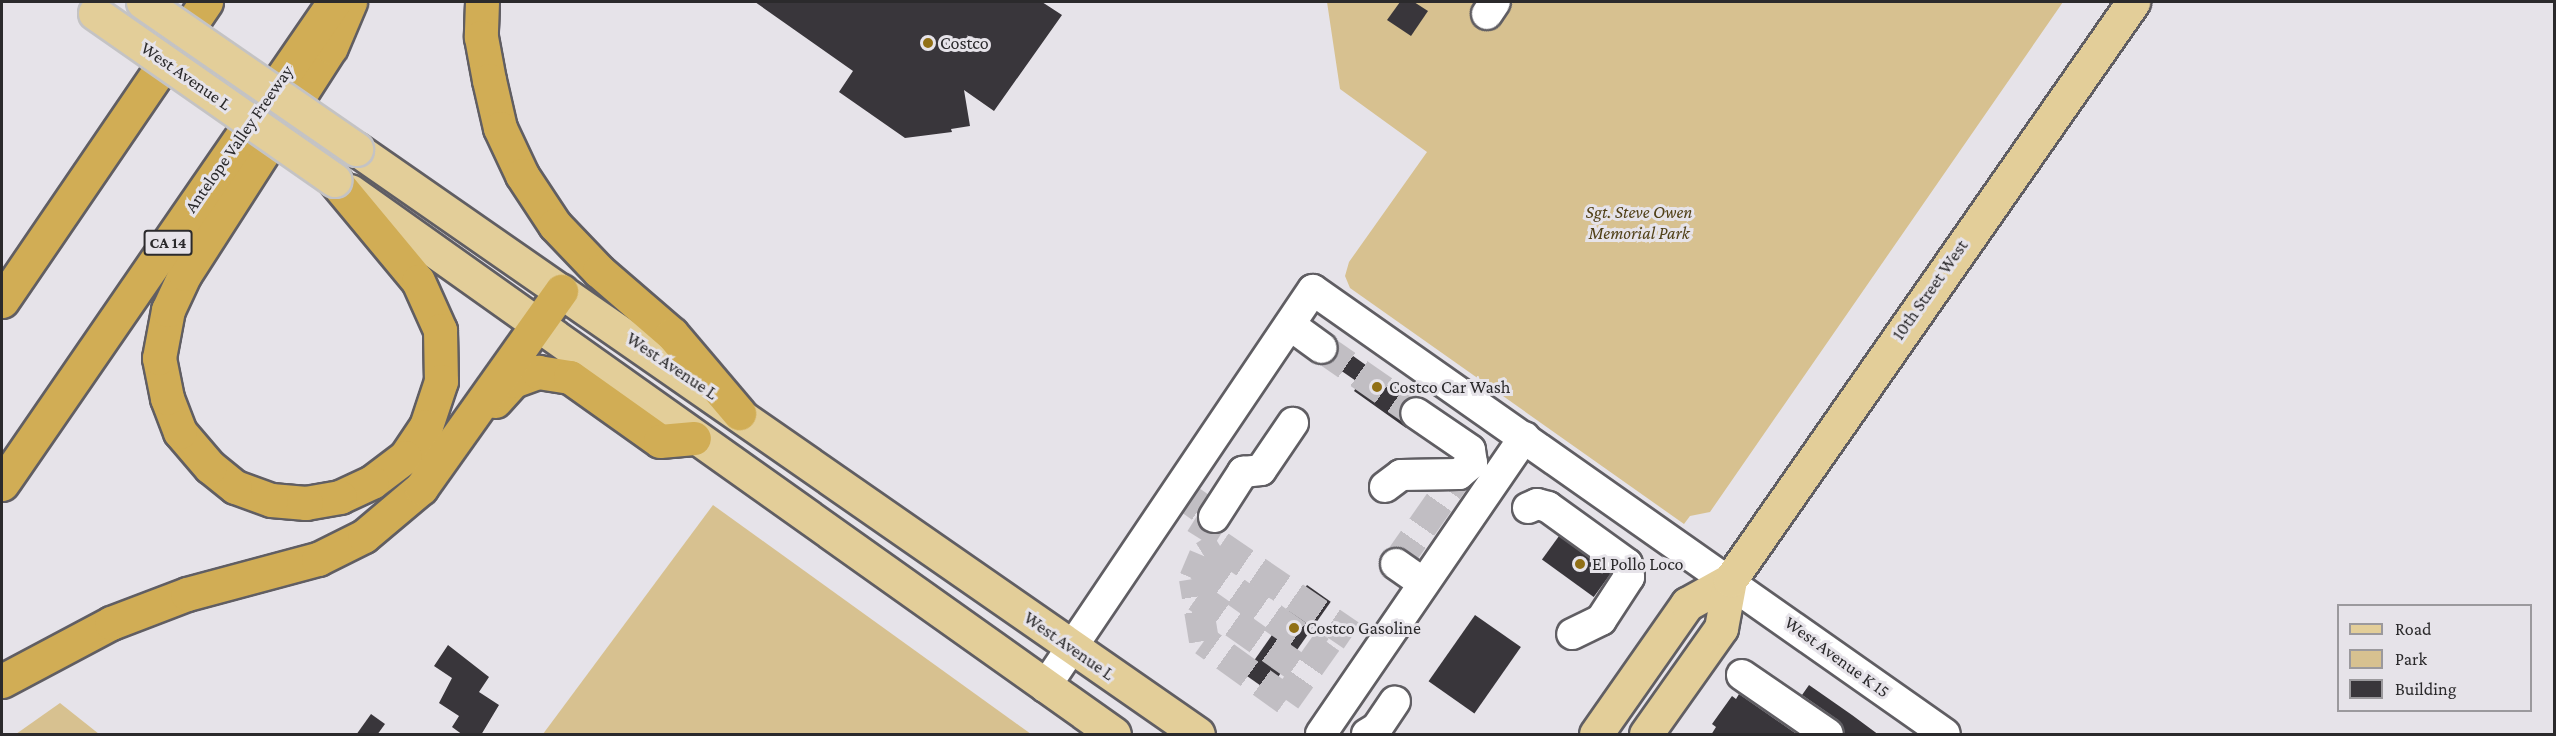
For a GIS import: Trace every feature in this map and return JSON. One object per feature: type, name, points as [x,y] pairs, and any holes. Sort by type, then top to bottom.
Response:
[{"type":"highway","points":[[66,208],[104,127],[186,2]]},
{"type":"highway","points":[[2,301],[206,2]]},
{"type":"highway","name":"Antelope Valley Freeway","points":[[2,484],[334,2]]},
{"type":"highway","points":[[334,180],[418,282],[440,330],[441,381],[426,426],[405,458],[372,482],[340,497],[306,503],[271,500],[227,481],[210,467],[180,432],[167,398],[159,358],[168,310],[185,274],[331,47],[351,2]]},
{"type":"highway","points":[[482,2],[481,37],[500,128],[522,175],[555,225],[599,271],[672,333],[739,413]]},
{"type":"highway","points":[[2,681],[111,623],[187,594],[318,559],[364,536],[421,488],[561,291]]},
{"type":"highway","points":[[468,423],[513,381],[538,372],[570,377],[660,441],[694,438]]},
{"type":"main road","name":"West Avenue L","points":[[143,2],[739,413],[1198,735]]},
{"type":"main road","name":"10th Street West","points":[[1646,735],[1721,628],[1730,580],[2133,2]]},
{"type":"main road","name":"West Avenue L","points":[[87,7],[1114,735]]},
{"type":"main road","name":"10th Street West","points":[[1596,735],[1687,604],[1730,580]]},
{"type":"street","name":"West Avenue K 15","points":[[1290,325],[1313,290],[1730,580],[1945,735]]},
{"type":"street","points":[[1045,687],[1290,325],[1322,348]]},
{"type":"street","points":[[1385,488],[1401,475],[1459,474],[1472,464],[1470,450],[1416,413]]},
{"type":"street","points":[[1214,517],[1242,472],[1261,470],[1293,423]]},
{"type":"street","points":[[1321,735],[1524,437]]},
{"type":"street","points":[[1528,508],[1537,504],[1548,507],[1627,564],[1629,577],[1601,620],[1572,634]]},
{"type":"street","points":[[1396,564],[1423,584]]},
{"type":"street","points":[[1742,675],[1827,735]]},
{"type":"street","points":[[1366,735],[1377,728],[1395,701]]},
{"type":"green space","name":"Sgt. Steve Owen Memorial Park","points":[[1327,2],[2063,2],[1710,512],[1690,516],[1684,524],[1350,288],[1345,276],[1349,262],[1427,152],[1340,89]]},
{"type":"green space","points":[[713,505],[1031,734],[543,734]]},
{"type":"green space","points":[[60,703],[99,734],[16,734]]},
{"type":"building","name":"Costco","points":[[755,2],[1042,2],[1062,15],[994,111],[964,90],[970,126],[951,129],[952,132],[905,138],[839,92],[853,71]]},
{"type":"building","points":[[1400,2],[1414,2],[1428,11],[1411,36],[1387,20]]},
{"type":"building","name":"Costco Car Wash","points":[[1339,346],[1411,397],[1399,411],[1406,428],[1354,391],[1359,383],[1330,363],[1336,358]]},
{"type":"building","name":"El Pollo Loco","points":[[1559,536],[1611,574],[1594,597],[1542,559]]},
{"type":"building","name":"Costco Gasoline","points":[[1307,585],[1331,602],[1268,691],[1244,674]]},
{"type":"building","points":[[1475,615],[1521,647],[1474,713],[1429,681]]},
{"type":"building","points":[[448,645],[489,677],[479,692],[499,705],[481,735],[463,735],[452,727],[459,716],[439,703],[452,678],[434,666]]},
{"type":"building","points":[[1809,685],[1879,735],[1845,735],[1838,720],[1802,695]]},
{"type":"building","points":[[1739,694],[1798,735],[1711,735],[1716,727],[1712,724],[1732,696],[1736,699]]},
{"type":"building","points":[[371,714],[385,724],[377,735],[356,735]]},
{"type":"tunnel","points":[[1322,348],[1416,413]]},
{"type":"tunnel","points":[[1396,564],[1459,474]]},
{"type":"tunnel","points":[[1176,490],[1214,517],[1200,539]]},
{"type":"tunnel","points":[[1327,642],[1286,700],[1204,641],[1194,579],[1204,556],[1220,546],[1352,636]]},
{"type":"tunnel","points":[[1199,566],[1320,651]]},
{"type":"tunnel","points":[[1197,597],[1305,673]]},
{"type":"place","name":"Costco","points":[[928,43]]},
{"type":"place","name":"Costco Car Wash","points":[[1377,387]]},
{"type":"place","name":"El Pollo Loco","points":[[1580,564]]},
{"type":"place","name":"Costco Gasoline","points":[[1294,628]]}]
